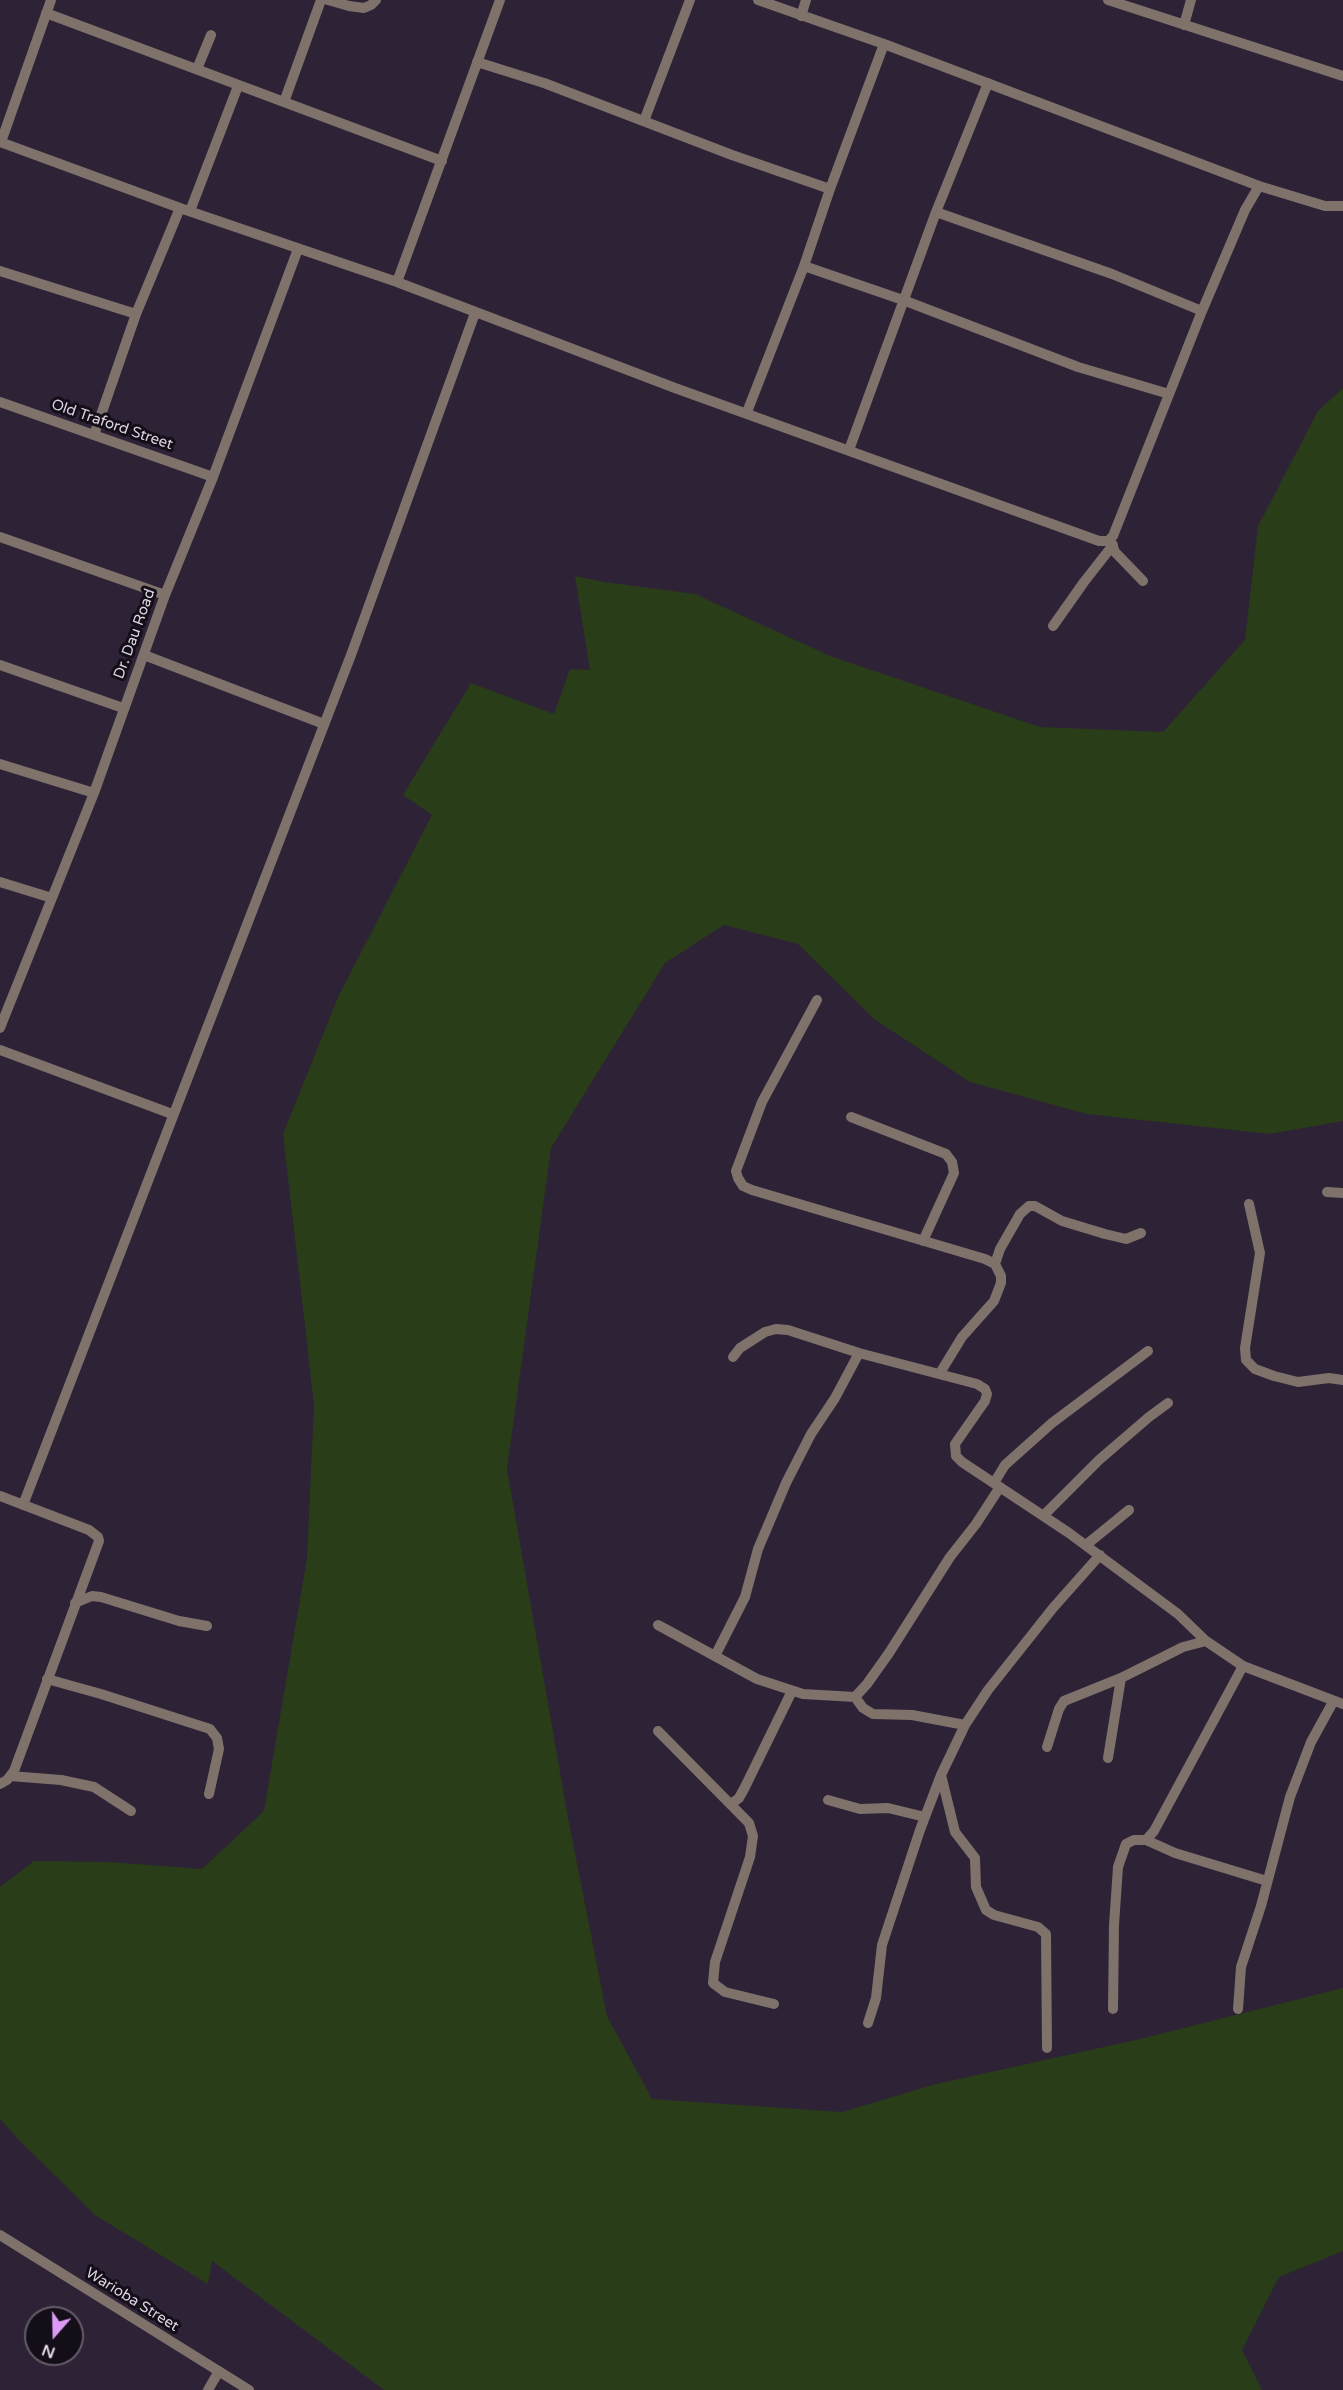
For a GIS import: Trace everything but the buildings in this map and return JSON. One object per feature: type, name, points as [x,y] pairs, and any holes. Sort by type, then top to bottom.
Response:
[{"type":"street","points":[[51,0],[0,142],[185,210],[397,282],[475,313],[1099,541],[1111,542]]},
{"type":"street","points":[[284,102],[321,0]]},
{"type":"street","points":[[328,0],[364,8],[376,0]]},
{"type":"street","points":[[397,282],[500,0]]},
{"type":"street","points":[[644,121],[690,0]]},
{"type":"street","points":[[758,0],[884,44],[1259,186],[1325,206],[1343,206]]},
{"type":"street","points":[[801,16],[806,0]]},
{"type":"street","points":[[1108,0],[1343,76]]},
{"type":"street","points":[[1184,25],[1191,0]]},
{"type":"street","points":[[46,13],[442,162]]},
{"type":"street","points":[[197,69],[211,35]]},
{"type":"street","points":[[747,412],[804,266],[884,44]]},
{"type":"street","points":[[477,62],[544,83],[830,189]]},
{"type":"street","points":[[849,450],[936,212],[987,83]]},
{"type":"street","points":[[94,435],[136,314],[185,210],[238,86]]},
{"type":"street","points":[[1053,626],[1111,542],[1202,311],[1245,210],[1259,186]]},
{"type":"street","points":[[936,212],[1112,274],[1202,311]]},
{"type":"street","name":"Dr. Dau Road","points":[[0,1028],[4,1005],[52,898],[94,793],[165,595],[213,477],[298,249]]},
{"type":"street","points":[[804,266],[903,300],[1078,367],[1169,394]]},
{"type":"street","points":[[0,271],[136,314]]},
{"type":"street","points":[[23,1505],[324,724],[475,313]]},
{"type":"street","name":"Old Traford Street","points":[[0,402],[213,477]]},
{"type":"street","points":[[0,537],[165,595]]},
{"type":"street","points":[[1111,542],[1115,552],[1143,582]]},
{"type":"street","points":[[144,655],[324,724]]},
{"type":"street","points":[[0,665],[123,708]]},
{"type":"street","points":[[0,764],[94,793]]},
{"type":"street","points":[[0,882],[52,898]]},
{"type":"street","points":[[817,1000],[762,1102],[736,1171],[738,1178],[743,1186],[752,1190],[985,1259],[995,1264],[1001,1276],[1001,1283],[994,1301],[962,1337],[940,1373]]},
{"type":"street","points":[[0,1050],[172,1114]]},
{"type":"street","points":[[851,1117],[946,1154],[952,1162],[954,1173],[923,1241]]},
{"type":"street","points":[[1327,1192],[1343,1193]]},
{"type":"street","points":[[1249,1204],[1260,1253],[1245,1348],[1246,1360],[1255,1369],[1298,1382],[1329,1378],[1343,1380]]},
{"type":"street","points":[[995,1264],[1020,1214],[1029,1206],[1035,1206],[1062,1221],[1105,1234],[1126,1239],[1141,1233]]},
{"type":"street","points":[[733,1357],[740,1348],[765,1332],[776,1329],[788,1330],[859,1353],[977,1384],[987,1394],[985,1401],[955,1444],[954,1451],[962,1462],[1044,1515],[1100,1555],[1178,1614],[1206,1641],[1243,1666],[1338,1703],[1299,1768],[1241,1967],[1238,2008]]},
{"type":"street","points":[[855,1697],[889,1653],[944,1566],[976,1524],[1005,1465],[1052,1423],[1148,1351]]},
{"type":"street","points":[[715,1656],[745,1597],[758,1549],[790,1473],[859,1353]]},
{"type":"street","points":[[1044,1515],[1099,1460],[1168,1403]]},
{"type":"street","points":[[0,1496],[89,1530],[98,1537],[14,1771],[0,1784]]},
{"type":"street","points":[[1086,1545],[1130,1510]]},
{"type":"street","points":[[868,2023],[876,1998],[882,1945],[925,1816],[941,1775],[965,1725],[988,1690],[1053,1608],[1100,1555]]},
{"type":"street","points":[[75,1603],[92,1596],[101,1597],[179,1621],[207,1626]]},
{"type":"street","points":[[658,1625],[757,1679],[792,1691],[855,1697]]},
{"type":"street","points":[[1047,1748],[1059,1709],[1064,1701],[1121,1678],[1183,1647],[1206,1641]]},
{"type":"street","points":[[1146,1840],[1154,1831],[1243,1666]]},
{"type":"street","points":[[1108,1758],[1121,1678]]},
{"type":"street","points":[[47,1679],[210,1729],[217,1738],[219,1749],[209,1794]]},
{"type":"street","points":[[730,1804],[739,1798],[746,1788],[792,1691]]},
{"type":"street","points":[[855,1697],[862,1708],[873,1714],[912,1715],[965,1725]]},
{"type":"street","points":[[658,1731],[748,1823],[753,1836],[753,1844],[712,1971],[713,1983],[725,1992],[774,2004]]},
{"type":"street","points":[[941,1775],[955,1832],[975,1858],[976,1887],[986,1910],[994,1915],[1038,1927],[1046,1934],[1047,2048]]},
{"type":"street","points":[[10,1776],[61,1780],[94,1787],[131,1811]]},
{"type":"street","points":[[828,1800],[860,1809],[888,1808],[925,1816]]},
{"type":"street","points":[[1113,2009],[1114,1925],[1118,1867],[1126,1844],[1134,1840],[1146,1840],[1175,1853],[1267,1881]]},
{"type":"street","name":"Warioba Street","points":[[0,2235],[249,2390]]},
{"type":"street","points":[[208,2390],[219,2371]]},
{"type":"green space","points":[[1343,388],[1343,1121],[1270,1134],[1087,1114],[970,1082],[874,1019],[798,944],[724,925],[665,963],[551,1148],[507,1469],[568,1818],[607,2016],[652,2099],[842,2112],[936,2084],[1140,2039],[1343,1988],[1343,2251],[1279,2277],[1242,2350],[1262,2390],[384,2390],[212,2261],[208,2284],[95,2215],[0,2119],[0,1887],[34,1861],[110,1862],[202,1869],[264,1811],[307,1558],[314,1405],[283,1134],[339,995],[432,815],[403,795],[471,683],[554,714],[570,669],[590,670],[575,576],[695,594],[830,656],[1040,727],[1163,732],[1245,640],[1258,526],[1318,411]]}]
